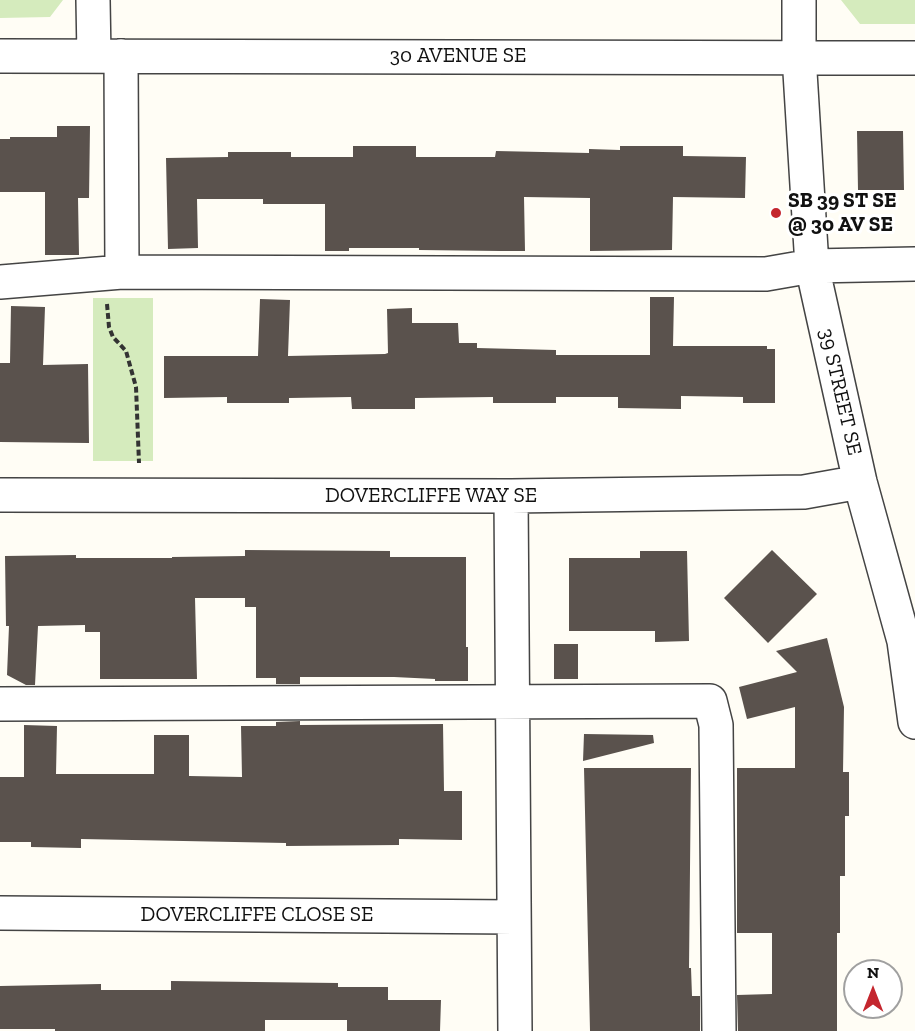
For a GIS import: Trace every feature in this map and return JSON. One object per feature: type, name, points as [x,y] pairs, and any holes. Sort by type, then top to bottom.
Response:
[{"type":"street","points":[[93,0],[108,56],[114,273]]},
{"type":"street","name":"39 STREET SE","points":[[799,0],[798,56],[812,266],[860,482],[904,641],[915,722]]},
{"type":"street","name":"30 AVENUE SE","points":[[0,56],[915,58]]},
{"type":"street","points":[[0,282],[114,273],[766,274],[812,266],[915,264]]},
{"type":"street","name":"DOVERCLIFFE WAY SE","points":[[0,495],[511,496],[804,492],[860,482]]},
{"type":"street","points":[[511,496],[515,1031]]},
{"type":"street","points":[[0,704],[710,701],[716,725],[719,1031]]},
{"type":"street","name":"DOVERCLIFFE CLOSE SE","points":[[0,913],[514,917]]},
{"type":"path","points":[[114,273],[107,310],[109,327],[113,337],[126,351],[136,387],[139,464]]},
{"type":"green space","points":[[0,0],[63,0],[50,17],[0,18]]},
{"type":"green space","points":[[841,0],[915,0],[915,24],[860,24]]},
{"type":"green space","points":[[93,298],[153,298],[153,461],[93,461]]},
{"type":"building","points":[[57,126],[90,126],[89,198],[78,198],[79,255],[45,255],[45,192],[0,192],[0,139],[57,137]]},
{"type":"building","points":[[857,131],[903,131],[904,190],[858,190]]},
{"type":"building","points":[[353,146],[416,146],[416,157],[495,157],[496,151],[589,153],[589,149],[620,150],[620,146],[683,146],[683,156],[746,157],[745,198],[673,197],[672,250],[590,251],[590,198],[524,197],[525,251],[349,248],[349,251],[325,251],[325,204],[263,204],[263,199],[197,199],[198,248],[168,249],[166,158],[228,157],[228,152],[291,152],[291,157],[353,157]]},
{"type":"building","points":[[650,297],[674,297],[673,346],[767,346],[767,349],[775,349],[775,403],[743,403],[743,397],[681,396],[681,409],[618,408],[618,397],[556,397],[556,403],[493,403],[493,397],[415,398],[415,409],[352,409],[351,397],[289,398],[289,403],[227,403],[227,397],[164,398],[164,356],[258,356],[260,299],[290,300],[288,356],[388,353],[387,309],[412,308],[412,323],[458,323],[459,343],[477,343],[477,348],[556,350],[556,355],[650,355]]},
{"type":"building","points":[[11,306],[45,307],[43,365],[88,364],[89,443],[0,442],[0,363],[10,363]]},
{"type":"building","points":[[245,550],[390,551],[390,557],[466,557],[468,681],[394,677],[300,677],[300,684],[276,684],[276,678],[256,678],[256,607],[245,607],[245,598],[195,598],[197,679],[100,679],[100,632],[85,632],[85,625],[38,626],[35,685],[26,685],[7,675],[9,626],[6,626],[5,556],[76,555],[76,558],[172,558],[245,556]]},
{"type":"building","points":[[772,550],[817,594],[768,643],[724,598]]},
{"type":"building","points":[[640,551],[687,551],[689,641],[655,642],[655,631],[569,631],[569,558],[640,558]]},
{"type":"building","points":[[827,638],[844,707],[843,772],[849,772],[849,816],[845,816],[845,876],[840,876],[840,933],[837,933],[837,1031],[738,1031],[737,995],[772,994],[772,933],[737,933],[737,768],[795,768],[795,707],[747,719],[739,687],[797,672],[776,651]]},
{"type":"building","points":[[554,644],[578,644],[578,679],[554,679]]},
{"type":"building","points":[[300,721],[300,725],[443,724],[444,791],[462,791],[462,840],[399,839],[399,845],[286,846],[286,843],[81,839],[81,848],[31,847],[31,842],[0,842],[0,777],[24,777],[24,725],[57,726],[56,774],[154,774],[154,735],[189,735],[189,776],[242,777],[241,726],[276,726],[276,722]]},
{"type":"building","points":[[584,734],[653,735],[654,743],[583,761]]},
{"type":"building","points":[[584,768],[691,768],[689,968],[691,968],[692,996],[700,996],[700,1031],[590,1031]]},
{"type":"building","points":[[171,981],[338,983],[338,987],[388,987],[388,1000],[441,1000],[440,1031],[347,1031],[347,1020],[265,1020],[265,1031],[0,1029],[0,986],[101,984],[101,990],[171,990]]},
{"type":"place","name":"SB 39 ST SE @ 30 AV SE","points":[[776,213]]}]
